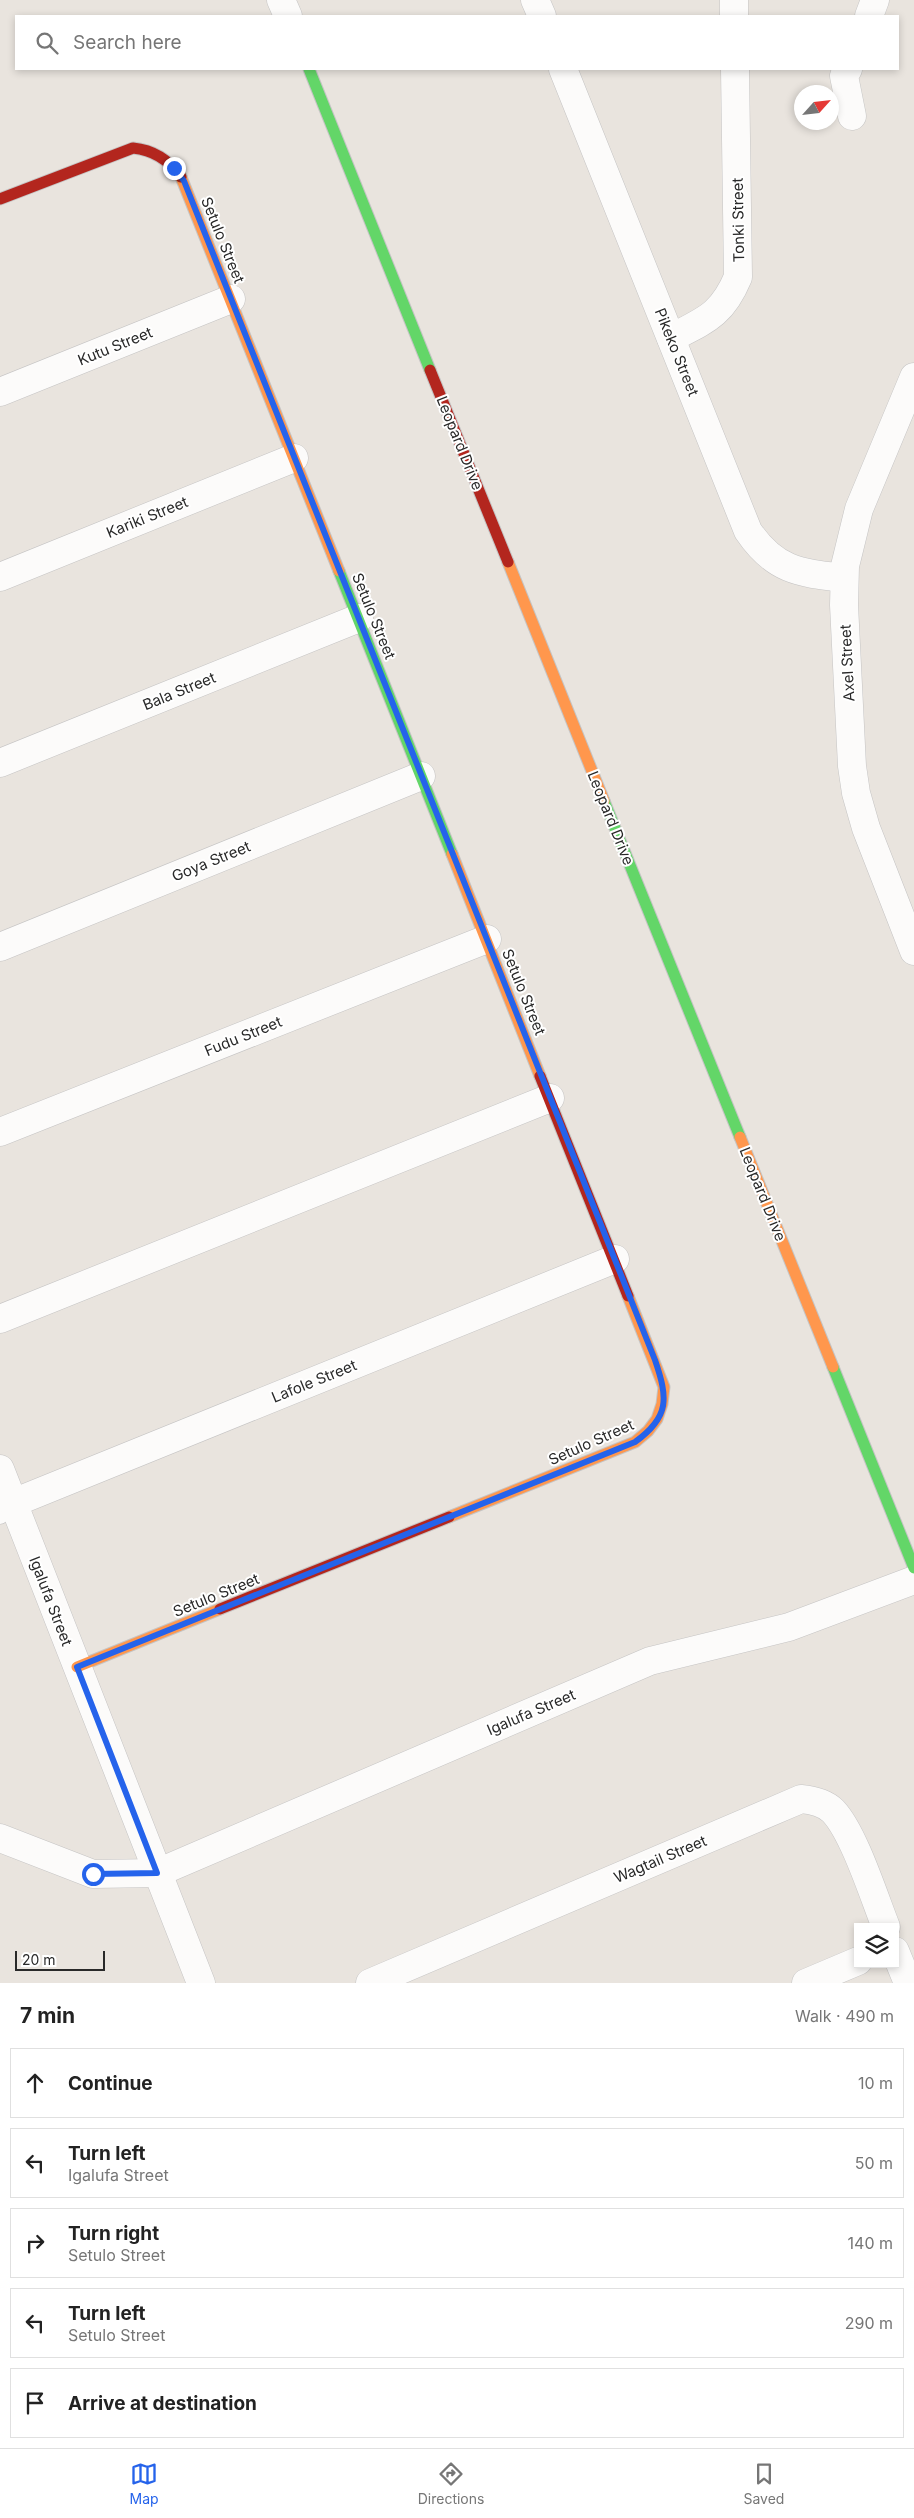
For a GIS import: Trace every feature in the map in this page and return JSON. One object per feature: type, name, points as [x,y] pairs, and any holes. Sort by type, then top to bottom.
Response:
[{"type":"street","points":[[281,0],[288,15]]},
{"type":"street","points":[[535,0],[542,15]]},
{"type":"street","points":[[734,0],[734,15]]},
{"type":"street","points":[[869,15],[875,0]]},
{"type":"street","name":"Leopard Drive","points":[[309,70],[914,1568]]},
{"type":"street","name":"Pikeko Street","points":[[563,70],[748,531],[759,548],[789,569],[844,578]]},
{"type":"street","name":"Tonki Street","points":[[671,338],[709,318],[723,306],[738,276],[735,70]]},
{"type":"street","points":[[847,70],[844,76],[852,116]]},
{"type":"street","name":"Setulo Street","points":[[0,199],[118,152],[133,148],[148,148],[174,168],[184,181],[615,1259],[664,1387],[664,1403],[659,1418],[650,1431],[635,1442],[77,1667]]},
{"type":"street","name":"Kutu Street","points":[[0,392],[231,299]]},
{"type":"street","name":"Axel Street","points":[[914,377],[859,509],[851,537],[844,578],[852,766],[856,793],[866,828],[914,951]]},
{"type":"street","name":"Kariki Street","points":[[0,577],[294,458]]},
{"type":"street","name":"Bala Street","points":[[0,763],[359,618]]},
{"type":"street","name":"Goya Street","points":[[0,947],[421,776]]},
{"type":"street","name":"Fudu Street","points":[[0,1132],[487,939]]},
{"type":"street","points":[[0,1319],[550,1098]]},
{"type":"street","name":"Lafole Street","points":[[6,1509],[615,1259]]},
{"type":"street","name":"Igalufa Street","points":[[0,1469],[6,1509],[77,1667],[201,1983]]},
{"type":"street","name":"Igalufa Street","points":[[157,1873],[650,1661],[789,1627],[914,1580]]},
{"type":"street","name":"Wagtail Street","points":[[370,1983],[801,1799],[814,1801],[832,1810],[846,1828],[884,1923]]},
{"type":"street","points":[[0,1838],[93,1874],[157,1873]]},
{"type":"street","points":[[899,1961],[908,1983]]},
{"type":"street","points":[[806,1983],[854,1963]]},
{"type":"traffic: fast","points":[[309,70],[430,370]]},
{"type":"traffic: fast","points":[[339,571],[452,854]]},
{"type":"traffic: fast","points":[[604,801],[740,1137]]},
{"type":"traffic: fast","points":[[833,1367],[914,1568]]},
{"type":"traffic: slow","points":[[181,177],[339,571]]},
{"type":"traffic: slow","points":[[508,562],[604,801]]},
{"type":"traffic: slow","points":[[452,854],[540,1076]]},
{"type":"traffic: slow","points":[[740,1137],[833,1367]]},
{"type":"traffic: slow","points":[[449,1517],[635,1442],[648,1431],[657,1419],[662,1404],[664,1387],[628,1296]]},
{"type":"traffic: slow","points":[[77,1667],[220,1609]]},
{"type":"traffic: jam","points":[[0,199],[133,148],[148,151],[160,157],[181,177]]},
{"type":"traffic: jam","points":[[430,370],[508,562]]},
{"type":"traffic: jam","points":[[540,1076],[628,1296]]},
{"type":"traffic: jam","points":[[220,1609],[449,1517]]},
{"type":"route","points":[[93,1874],[157,1873],[77,1667],[635,1442],[650,1431],[659,1418],[664,1403],[664,1387],[655,1360],[184,181],[174,168]]}]
